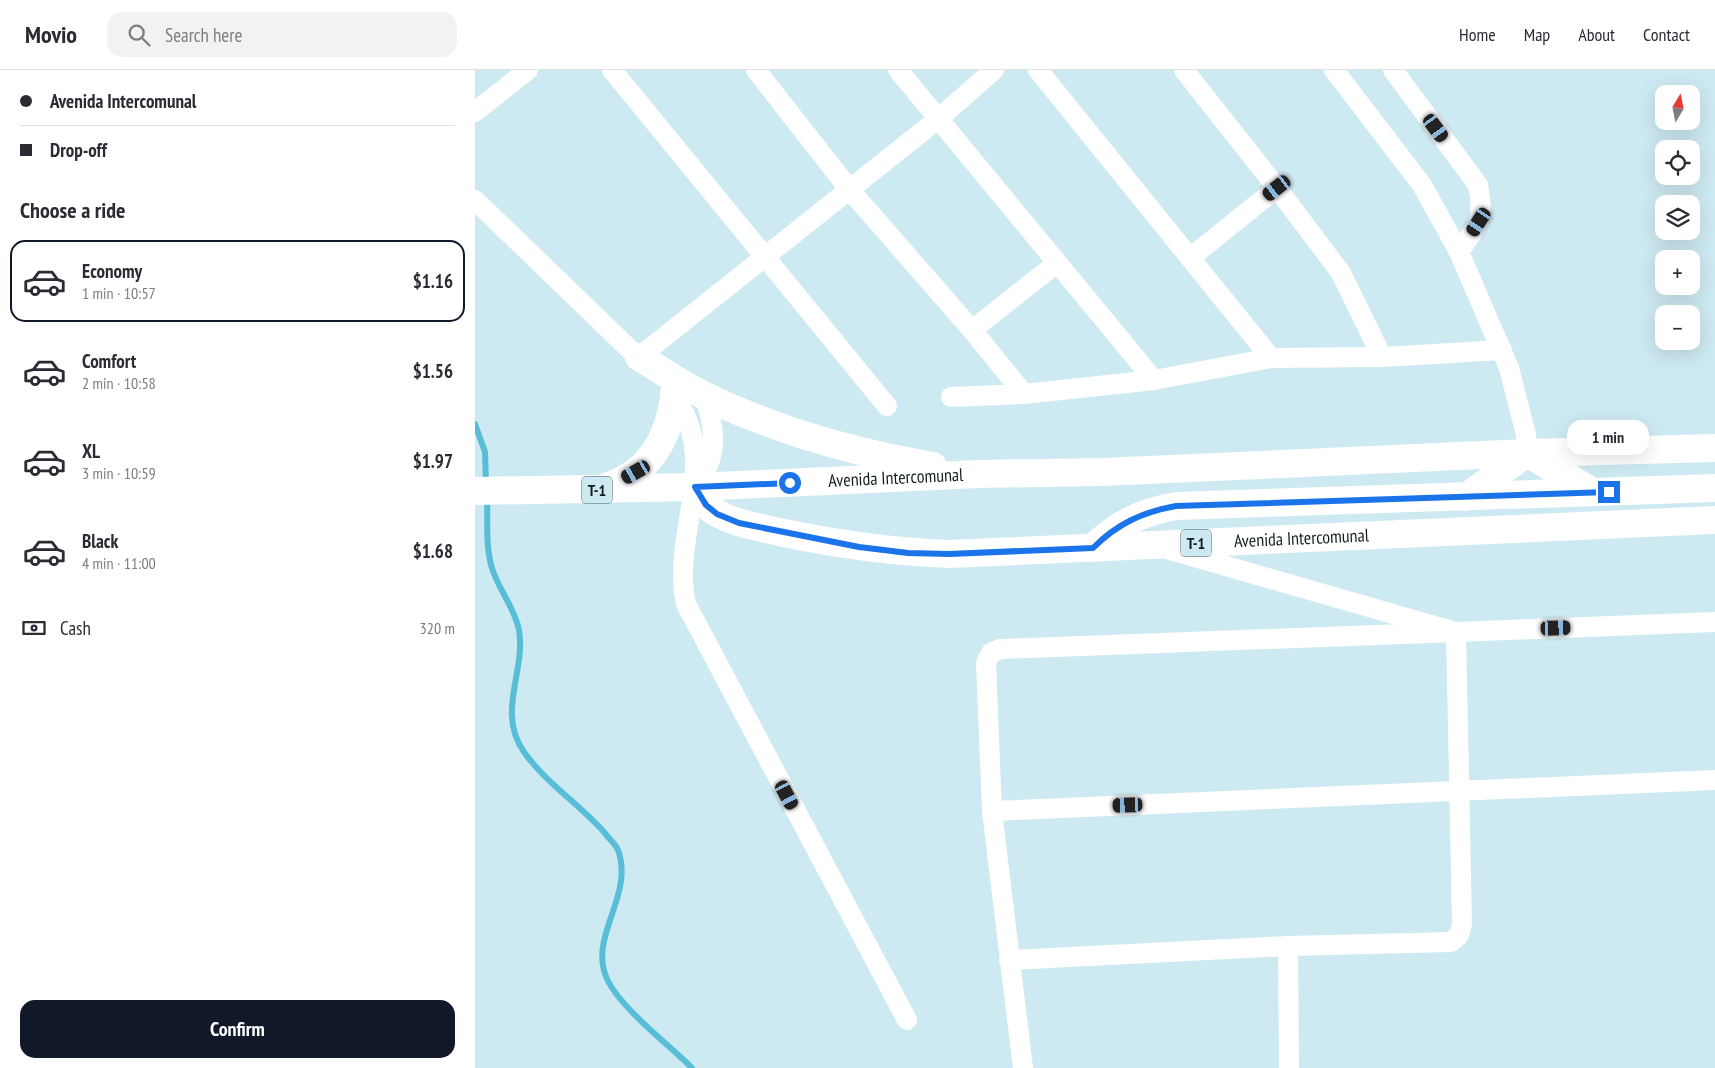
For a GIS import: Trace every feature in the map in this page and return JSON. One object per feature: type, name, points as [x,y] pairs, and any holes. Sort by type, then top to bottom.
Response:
[{"type":"main road","points":[[639,357],[704,395],[815,437],[878,455],[979,474]]},
{"type":"main road","points":[[596,490],[617,483],[636,472],[651,457],[664,439],[671,418],[673,396]]},
{"type":"main road","name":"Avenida Intercomunal","points":[[1715,448],[1527,453],[1102,472],[979,474],[695,487],[706,505],[717,514],[739,523],[859,547],[908,553],[949,554],[1715,520]]},
{"type":"main road","points":[[1466,497],[1527,453],[1593,492]]},
{"type":"main road","points":[[1673,490],[1715,456]]},
{"type":"main road","name":"T-1","points":[[487,491],[695,487]]},
{"type":"main road","points":[[1093,548],[1106,535],[1139,515],[1176,506],[1715,488]]},
{"type":"street","points":[[475,112],[528,70]]},
{"type":"street","points":[[612,70],[887,406]]},
{"type":"street","points":[[756,70],[849,190],[1024,394]]},
{"type":"street","points":[[899,70],[937,119],[1154,380]]},
{"type":"street","points":[[639,357],[937,119],[994,70]]},
{"type":"street","points":[[1038,70],[1271,358]]},
{"type":"street","points":[[1184,70],[1341,273],[1382,357]]},
{"type":"street","points":[[1334,70],[1422,185],[1459,252],[1502,350],[1526,435],[1527,453]]},
{"type":"street","points":[[1393,70],[1478,185],[1483,208],[1479,222],[1459,252]]},
{"type":"street","points":[[1190,258],[1277,188]]},
{"type":"street","points":[[475,200],[639,357],[673,396],[690,424],[693,439],[695,487],[682,586],[686,604],[907,1020]]},
{"type":"street","points":[[971,330],[1057,263]]},
{"type":"street","points":[[951,397],[1024,394],[1154,380],[1271,358],[1382,357],[1502,350]]},
{"type":"street","points":[[695,487],[705,475],[713,455],[713,420],[704,395]]},
{"type":"street","points":[[1153,545],[1456,632]]},
{"type":"street","points":[[1023,1068],[992,811],[986,662],[991,653],[1000,649],[1715,622]]},
{"type":"street","points":[[1009,960],[1288,946],[1451,942],[1459,935],[1462,924],[1456,632]]},
{"type":"street","points":[[992,811],[1715,780]]},
{"type":"street","points":[[1288,946],[1289,1068]]},
{"type":"waterway","points":[[475,424],[485,452],[486,483]]},
{"type":"waterway","points":[[487,496],[488,541],[492,568],[514,614],[519,630],[519,661],[512,707],[512,722],[516,737],[532,763],[594,822],[617,847],[622,867],[621,884],[603,949],[603,965],[608,981],[635,1015],[692,1068]]},
{"type":"route","points":[[790,483],[695,487],[706,505],[717,514],[739,523],[859,547],[908,553],[949,554],[1093,548],[1106,535],[1139,515],[1157,509],[1176,506],[1609,492]]}]
